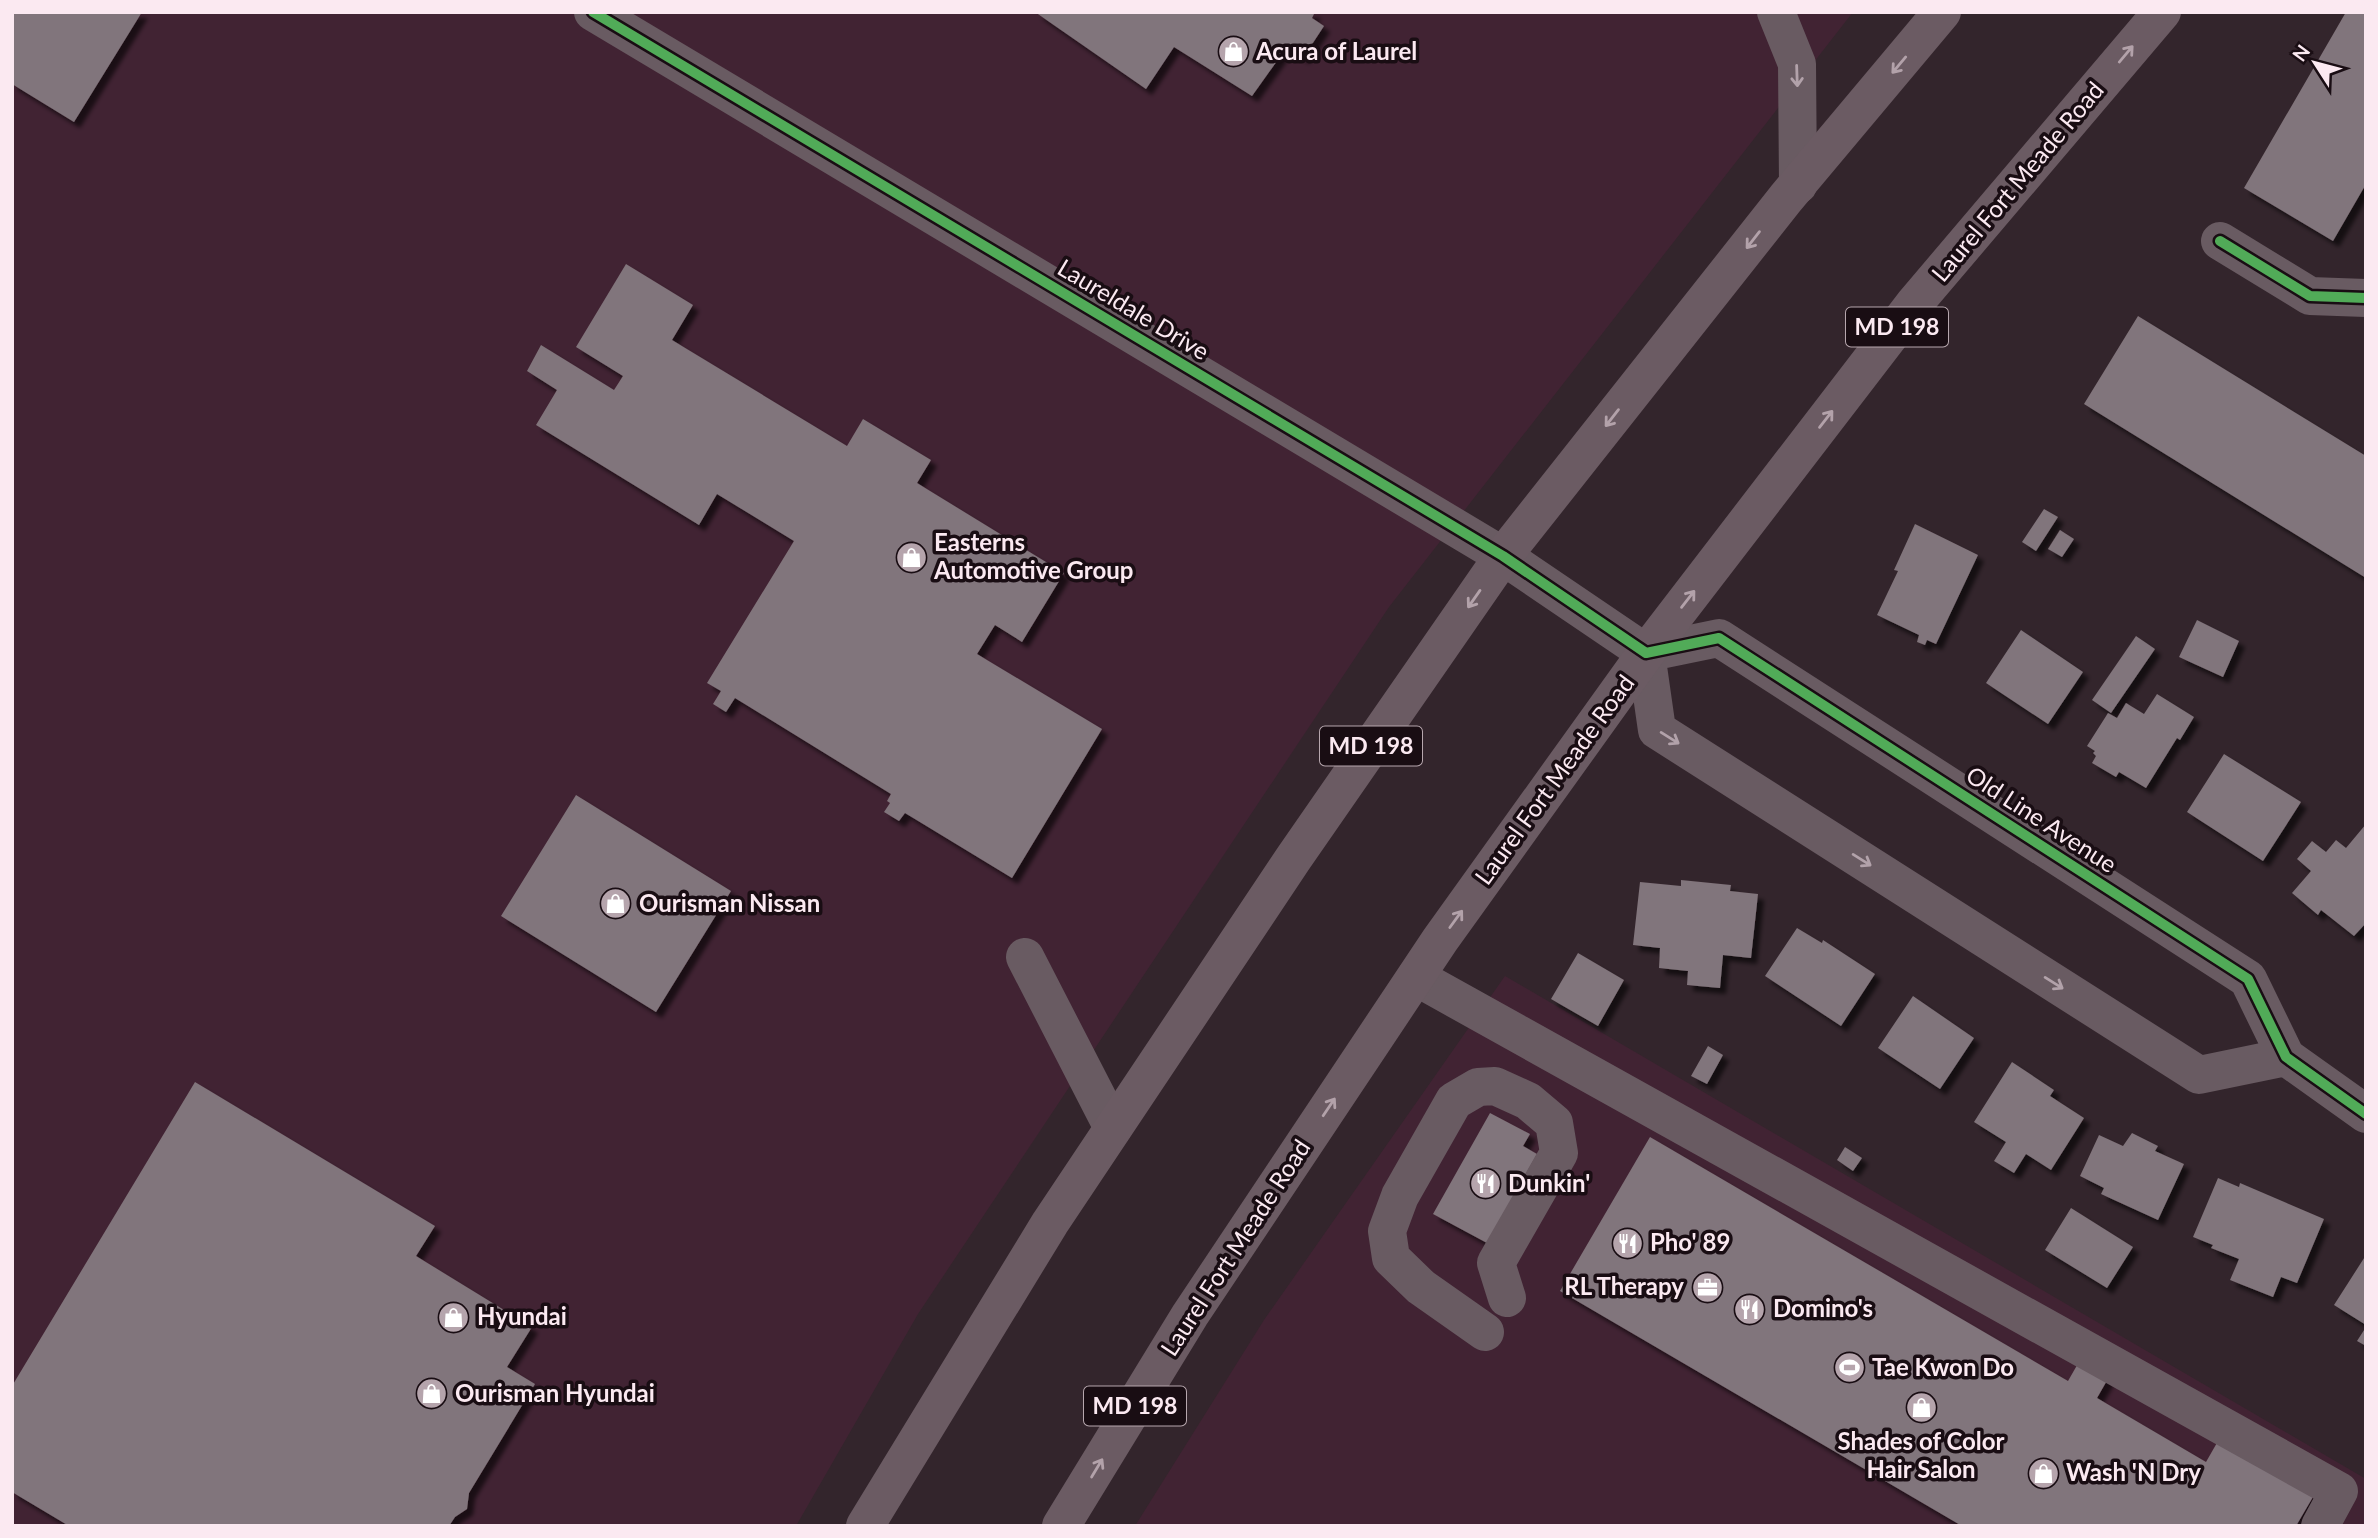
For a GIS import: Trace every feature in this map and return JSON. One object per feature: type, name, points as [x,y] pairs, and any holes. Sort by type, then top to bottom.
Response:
[{"type":"main road","name":"MD 198","points":[[865,1526],[1043,1234],[1293,859],[1503,556],[1798,184],[1942,12]]},
{"type":"main road","name":"Laurel Fort Meade Road","points":[[1061,1526],[1190,1315],[1440,940],[1646,653],[1914,304],[2162,12]]},
{"type":"street","name":"Laureldale Drive","points":[[593,12],[1503,556],[1646,653]]},
{"type":"street","points":[[1776,12],[1797,64],[1798,184]]},
{"type":"street","points":[[2220,241],[2310,296],[2366,298]]},
{"type":"street","name":"Old Line Avenue","points":[[1646,653],[1719,638],[2248,979],[2287,1057],[2366,1114]]},
{"type":"street","points":[[1646,653],[1657,730],[2199,1075],[2287,1057]]},
{"type":"street","points":[[1025,957],[1113,1128]]},
{"type":"street","points":[[1416,977],[2339,1491],[2320,1526]]},
{"type":"street","points":[[1485,1332],[1421,1287],[1391,1258],[1387,1231],[1400,1196],[1454,1101],[1478,1087],[1495,1086],[1528,1101],[1554,1124],[1559,1153],[1496,1264],[1507,1298]]},
{"type":"shaded area","points":[[12,12],[1853,12],[1389,607],[918,1314],[796,1526],[12,1526]]},
{"type":"shaded area","points":[[1505,976],[2366,1479],[2366,1526],[1135,1526],[1264,1320]]},
{"type":"building","points":[[12,12],[142,12],[74,122],[12,84]]},
{"type":"building","name":"Acura of Laurel","points":[[1035,12],[1315,12],[1312,18],[1324,26],[1303,58],[1287,47],[1252,96],[1174,47],[1146,89]]},
{"type":"building","points":[[2346,12],[2366,12],[2366,184],[2333,241],[2244,188]]},
{"type":"building","name":"Easterns Automotive Group","points":[[626,264],[693,305],[672,340],[847,446],[863,419],[931,460],[917,483],[1064,573],[1022,642],[995,625],[977,654],[1102,729],[1012,878],[905,813],[899,821],[884,812],[890,803],[887,801],[891,794],[735,698],[726,712],[713,704],[721,691],[707,683],[794,541],[717,494],[699,525],[536,425],[557,390],[527,371],[541,345],[614,390],[623,376],[576,347]]},
{"type":"building","points":[[2138,316],[2366,456],[2366,578],[2084,404]]},
{"type":"building","points":[[2044,509],[2058,517],[2036,551],[2022,542]]},
{"type":"building","points":[[1915,524],[1978,555],[1936,644],[1927,640],[1925,645],[1917,642],[1919,635],[1877,615],[1898,571],[1894,570]]},
{"type":"building","points":[[2060,530],[2074,539],[2062,557],[2048,549]]},
{"type":"building","points":[[2197,620],[2239,641],[2223,677],[2179,657]]},
{"type":"building","points":[[2021,630],[2083,672],[2048,724],[1986,683]]},
{"type":"building","points":[[2136,636],[2155,649],[2111,713],[2092,700]]},
{"type":"building","points":[[2157,694],[2194,717],[2180,740],[2177,738],[2146,788],[2119,772],[2116,777],[2092,763],[2096,756],[2093,753],[2095,751],[2087,746],[2108,713],[2117,718],[2126,703],[2144,714]]},
{"type":"building","points":[[2224,754],[2301,802],[2263,861],[2187,812]]},
{"type":"building","name":"Ourisman Nissan","points":[[576,795],[731,891],[656,1012],[501,916]]},
{"type":"building","points":[[2366,824],[2366,923],[2354,936],[2321,910],[2318,915],[2292,893],[2311,871],[2297,859],[2312,841],[2326,852],[2336,840],[2346,848]]},
{"type":"building","points":[[1681,880],[1731,885],[1730,891],[1758,894],[1751,958],[1723,955],[1720,988],[1687,985],[1688,971],[1659,968],[1660,948],[1633,945],[1640,882],[1681,886]]},
{"type":"building","points":[[1797,928],[1822,943],[1823,940],[1875,974],[1841,1026],[1765,976]]},
{"type":"building","points":[[1578,953],[1624,980],[1598,1026],[1551,999]]},
{"type":"building","points":[[1913,996],[1974,1038],[1940,1089],[1878,1048]]},
{"type":"building","points":[[1708,1046],[1723,1055],[1707,1084],[1691,1076]]},
{"type":"building","points":[[2012,1062],[2054,1090],[2050,1096],[2084,1118],[2051,1170],[2026,1154],[2014,1173],[1994,1161],[2006,1142],[1974,1122]]},
{"type":"building","points":[[195,1082],[435,1226],[416,1256],[532,1327],[507,1367],[535,1384],[469,1493],[467,1509],[455,1517],[449,1526],[69,1526],[12,1492],[12,1386]]},
{"type":"building","name":"Dunkin'","points":[[1490,1113],[1530,1134],[1523,1146],[1537,1154],[1487,1243],[1433,1214]]},
{"type":"building","points":[[2132,1133],[2158,1146],[2155,1151],[2184,1164],[2158,1220],[2101,1194],[2104,1188],[2080,1176],[2099,1135],[2123,1146]]},
{"type":"building","points":[[1650,1137],[2068,1381],[2080,1360],[2109,1377],[2097,1398],[2206,1462],[2222,1434],[2317,1490],[2296,1526],[1962,1526],[1560,1291]]},
{"type":"building","points":[[1845,1147],[1862,1158],[1853,1171],[1837,1160]]},
{"type":"building","points":[[2218,1178],[2239,1187],[2240,1183],[2324,1219],[2297,1283],[2281,1277],[2273,1297],[2230,1280],[2239,1259],[2211,1248],[2213,1245],[2193,1237]]},
{"type":"building","points":[[2071,1208],[2133,1247],[2107,1288],[2045,1250]]},
{"type":"building","points":[[2366,1255],[2366,1325],[2334,1305]]},
{"type":"building","points":[[2366,1327],[2366,1346],[2357,1341]]},
{"type":"cycle path","points":[[593,12],[1503,556],[1646,653],[1719,638],[2248,979],[2286,1057],[2366,1114]]},
{"type":"cycle path","points":[[2220,241],[2310,296],[2366,298]]},
{"type":"place","name":"Acura of Laurel","points":[[1233,52]]},
{"type":"place","name":"Easterns Automotive Group","points":[[911,557]]},
{"type":"place","name":"Ourisman Nissan","points":[[616,904]]},
{"type":"place","name":"Dunkin'","points":[[1485,1184]]},
{"type":"place","name":"Pho' 89","points":[[1627,1243]]},
{"type":"place","name":"RL Therapy","points":[[1707,1287]]},
{"type":"place","name":"Domino's","points":[[1750,1309]]},
{"type":"place","name":"Hyundai","points":[[454,1317]]},
{"type":"place","name":"Tae Kwon Do","points":[[1849,1368]]},
{"type":"place","name":"Ourisman Hyundai","points":[[432,1394]]},
{"type":"place","name":"Shades of Color Hair Salon","points":[[1921,1408]]},
{"type":"place","name":"Wash 'N Dry","points":[[2043,1473]]}]
